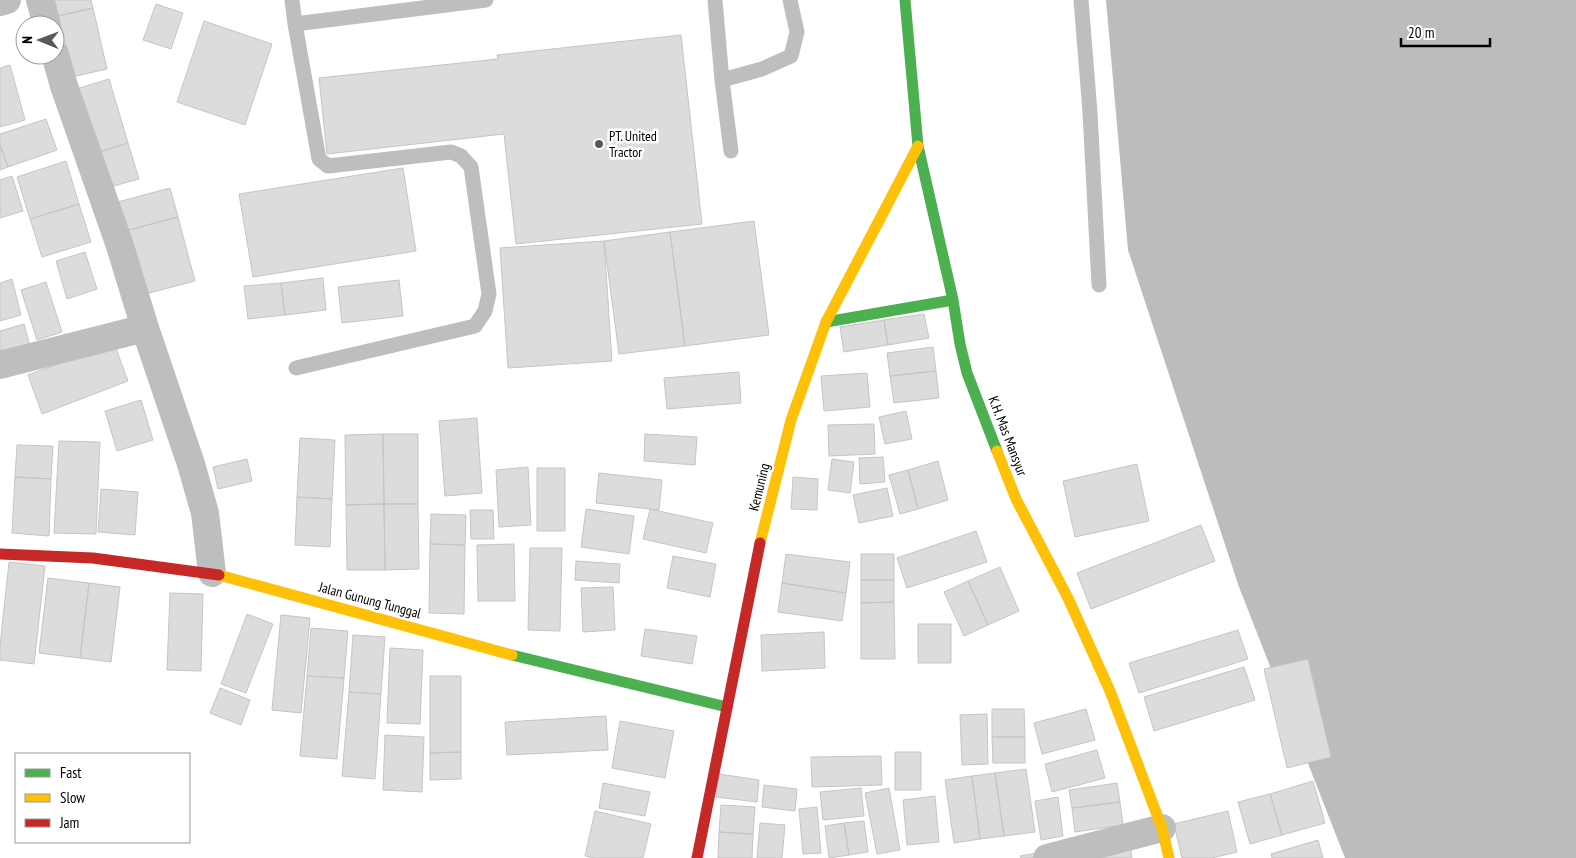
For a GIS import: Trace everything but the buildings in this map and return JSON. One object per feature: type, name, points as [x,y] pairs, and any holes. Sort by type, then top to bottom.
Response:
[{"type":"street","points":[[0,2],[7,0]]},
{"type":"street","points":[[40,0],[44,15]]},
{"type":"street","name":"K.H. Mas Mansyur","points":[[905,0],[918,146],[953,300],[967,373],[1016,499],[1068,598],[1110,691],[1162,828],[1169,858]]},
{"type":"street","points":[[58,65],[120,246],[145,328],[191,464],[205,512],[212,573]]},
{"type":"street","name":"Kemuning","points":[[697,858],[758,555],[789,430],[826,322],[918,146]]},
{"type":"street","points":[[826,322],[953,300]]},
{"type":"street","points":[[0,365],[145,328]]},
{"type":"street","name":"Jalan Gunung Tunggal","points":[[0,554],[93,558],[212,573],[524,658],[727,707]]},
{"type":"street","points":[[1047,858],[1162,828]]},
{"type":"lane","points":[[292,0],[319,159],[328,166],[451,152],[461,156],[471,167],[488,294],[485,311],[475,326],[296,368]]},
{"type":"lane","points":[[295,24],[486,0]]},
{"type":"lane","points":[[715,0],[731,151]]},
{"type":"lane","points":[[722,80],[762,69],[791,56],[797,32],[790,0]]},
{"type":"lane","points":[[1081,0],[1090,112],[1099,286]]},
{"type":"shaded area","points":[[1106,0],[1576,0],[1576,858],[1345,858],[1239,587],[1128,250]]},
{"type":"traffic: fast","points":[[905,0],[918,146],[953,300],[967,373],[997,451]]},
{"type":"traffic: fast","points":[[826,322],[953,300]]},
{"type":"traffic: fast","points":[[512,655],[727,707]]},
{"type":"traffic: slow","points":[[760,543],[791,420],[826,322],[918,146]]},
{"type":"traffic: slow","points":[[997,451],[1016,499],[1068,598],[1110,691],[1162,828],[1169,858]]},
{"type":"traffic: slow","points":[[219,575],[512,655]]},
{"type":"traffic: jam","points":[[697,858],[760,543]]},
{"type":"traffic: jam","points":[[0,554],[93,558],[219,575]]},
{"type":"place","name":"PT. United Tractor","points":[[599,144]]}]
